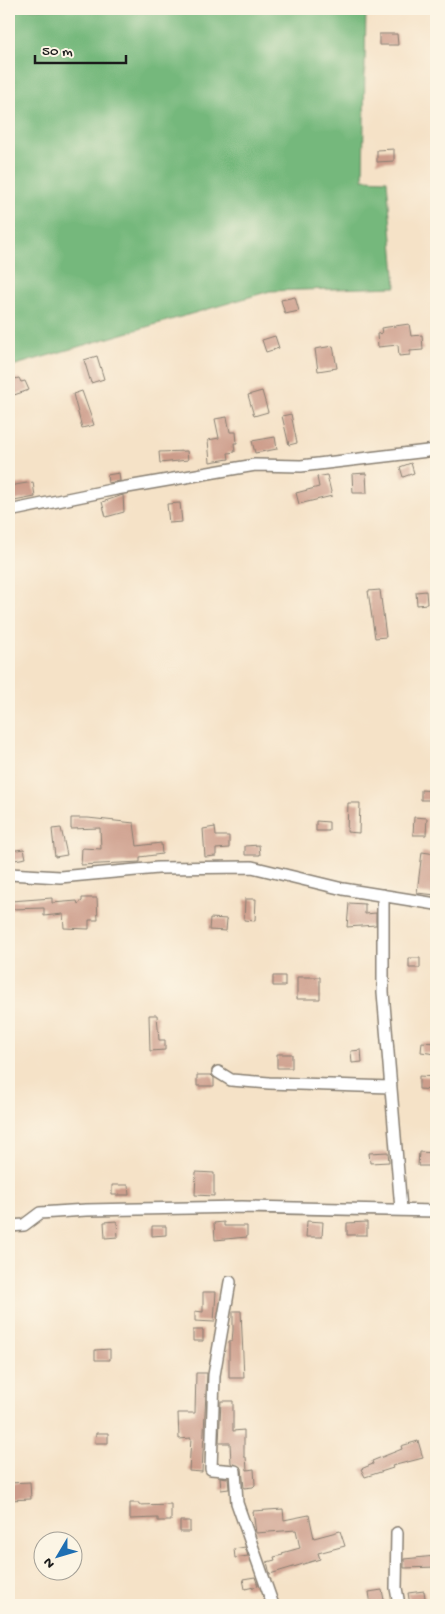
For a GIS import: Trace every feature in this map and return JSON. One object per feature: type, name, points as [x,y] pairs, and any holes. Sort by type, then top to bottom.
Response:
[{"type":"street","points":[[9,510],[255,465],[301,466],[436,450]]},
{"type":"street","points":[[9,874],[60,877],[158,868],[252,867],[343,889],[436,904]]},
{"type":"street","points":[[383,895],[383,992],[401,1209]]},
{"type":"street","points":[[218,1072],[232,1080],[390,1087]]},
{"type":"street","points":[[9,1226],[24,1225],[40,1213],[86,1210],[242,1207],[436,1211]]},
{"type":"street","points":[[230,1282],[214,1375],[211,1469],[235,1471],[237,1503],[273,1605]]},
{"type":"street","points":[[397,1533],[396,1588],[399,1605]]},
{"type":"green space","points":[[9,9],[366,9],[363,179],[387,180],[396,287],[270,291],[9,367]]},
{"type":"building","points":[[379,34],[397,34],[398,45],[379,45]]},
{"type":"building","points":[[394,149],[394,161],[377,162],[377,150]]},
{"type":"building","points":[[295,297],[299,311],[285,314],[281,300]]},
{"type":"building","points":[[409,324],[411,336],[422,335],[423,350],[410,351],[410,355],[399,356],[398,345],[378,347],[377,334],[382,333],[381,328]]},
{"type":"building","points":[[275,336],[279,348],[266,352],[262,340]]},
{"type":"building","points":[[333,346],[337,368],[318,371],[315,349]]},
{"type":"building","points":[[97,356],[104,379],[91,383],[84,360]]},
{"type":"building","points":[[19,378],[21,382],[25,381],[29,390],[14,395],[10,380]]},
{"type":"building","points":[[82,391],[94,425],[82,428],[73,394]]},
{"type":"building","points":[[262,391],[268,412],[254,416],[248,395]]},
{"type":"building","points":[[291,414],[297,443],[289,445],[282,416]]},
{"type":"building","points":[[227,417],[230,432],[236,432],[237,443],[234,443],[235,452],[228,453],[229,459],[210,462],[208,440],[219,438],[215,419]]},
{"type":"building","points":[[275,437],[277,449],[255,453],[252,441]]},
{"type":"building","points":[[187,451],[188,460],[160,463],[159,452]]},
{"type":"building","points":[[411,463],[414,473],[403,477],[400,467]]},
{"type":"building","points":[[119,473],[120,481],[108,483],[107,475]]},
{"type":"building","points":[[366,473],[367,493],[353,493],[352,474]]},
{"type":"building","points":[[327,475],[332,496],[299,504],[296,493],[319,487],[317,477]]},
{"type":"building","points":[[33,482],[35,497],[9,502],[9,486]]},
{"type":"building","points":[[123,495],[124,512],[106,517],[102,502]]},
{"type":"building","points":[[180,503],[182,522],[169,523],[167,504]]},
{"type":"building","points":[[380,590],[386,637],[375,638],[368,591]]},
{"type":"building","points":[[426,591],[427,604],[417,605],[416,592]]},
{"type":"building","points":[[421,790],[436,791],[436,800],[421,800]]},
{"type":"building","points":[[348,803],[360,803],[359,833],[347,832]]},
{"type":"building","points":[[414,817],[427,818],[426,835],[413,835]]},
{"type":"building","points":[[71,818],[134,823],[137,846],[161,843],[162,854],[140,857],[140,862],[81,865],[82,848],[101,849],[100,828],[71,829]]},
{"type":"building","points":[[316,821],[329,822],[329,831],[316,831]]},
{"type":"building","points":[[215,827],[216,836],[229,836],[229,848],[216,849],[216,856],[205,857],[203,829]]},
{"type":"building","points":[[61,828],[67,855],[55,857],[52,829]]},
{"type":"building","points":[[259,845],[260,855],[245,855],[245,846]]},
{"type":"building","points":[[24,849],[26,858],[9,861],[9,851]]},
{"type":"building","points":[[422,852],[436,854],[436,895],[417,893]]},
{"type":"building","points":[[52,898],[52,903],[77,901],[78,904],[82,901],[82,898],[97,898],[98,920],[89,920],[89,929],[64,928],[63,914],[44,916],[44,908],[11,909],[11,901]]},
{"type":"building","points":[[245,899],[256,899],[255,921],[244,920]]},
{"type":"building","points":[[349,903],[365,904],[365,914],[376,913],[376,925],[347,927]]},
{"type":"building","points":[[210,918],[227,919],[226,931],[209,930]]},
{"type":"building","points":[[409,958],[420,958],[420,968],[409,968]]},
{"type":"building","points":[[273,976],[285,976],[285,986],[273,986]]},
{"type":"building","points":[[297,977],[320,977],[320,999],[297,999]]},
{"type":"building","points":[[149,1015],[157,1015],[159,1040],[165,1040],[165,1050],[150,1051]]},
{"type":"building","points":[[422,1042],[436,1043],[436,1054],[421,1052]]},
{"type":"building","points":[[361,1050],[362,1062],[352,1063],[351,1051]]},
{"type":"building","points":[[277,1054],[292,1054],[292,1068],[277,1068]]},
{"type":"building","points":[[197,1075],[211,1075],[214,1078],[214,1086],[197,1086]]},
{"type":"building","points":[[419,1076],[436,1077],[436,1090],[419,1089]]},
{"type":"building","points":[[388,1152],[389,1162],[370,1163],[369,1153]]},
{"type":"building","points":[[419,1152],[436,1153],[436,1166],[418,1166]]},
{"type":"building","points":[[196,1172],[214,1173],[214,1196],[195,1195]]},
{"type":"building","points":[[112,1185],[128,1185],[129,1195],[112,1195]]},
{"type":"building","points":[[117,1221],[118,1237],[105,1238],[104,1222]]},
{"type":"building","points":[[307,1221],[323,1222],[322,1237],[306,1237]]},
{"type":"building","points":[[224,1222],[224,1226],[247,1226],[247,1237],[215,1240],[214,1223]]},
{"type":"building","points":[[367,1222],[367,1235],[347,1235],[347,1223]]},
{"type":"building","points":[[152,1226],[166,1226],[166,1235],[152,1236]]},
{"type":"building","points":[[203,1292],[216,1292],[214,1322],[195,1321],[195,1311],[203,1312]]},
{"type":"building","points":[[233,1311],[241,1311],[244,1378],[229,1378],[229,1341],[232,1341]]},
{"type":"building","points":[[193,1330],[203,1330],[203,1341],[193,1341]]},
{"type":"building","points":[[110,1349],[110,1360],[95,1360],[95,1350]]},
{"type":"building","points":[[196,1373],[207,1373],[202,1472],[189,1471],[191,1438],[179,1439],[178,1413],[195,1413]]},
{"type":"building","points":[[221,1401],[233,1401],[233,1431],[244,1430],[244,1457],[246,1457],[247,1470],[254,1469],[255,1485],[253,1487],[244,1488],[242,1468],[231,1463],[230,1443],[219,1443]]},
{"type":"building","points":[[96,1433],[108,1433],[108,1443],[95,1443]]},
{"type":"building","points":[[418,1441],[423,1458],[392,1466],[393,1468],[365,1477],[361,1469],[373,1464],[372,1461],[402,1449],[401,1446]]},
{"type":"building","points":[[220,1477],[228,1478],[229,1489],[221,1490]]},
{"type":"building","points":[[30,1482],[31,1499],[9,1500],[9,1483]]},
{"type":"building","points":[[130,1503],[139,1503],[139,1505],[171,1504],[171,1521],[158,1521],[158,1518],[130,1519]]},
{"type":"building","points":[[283,1509],[284,1520],[309,1515],[314,1538],[340,1531],[345,1546],[318,1553],[320,1559],[270,1574],[267,1562],[275,1560],[274,1557],[283,1555],[282,1553],[300,1548],[296,1530],[256,1533],[253,1511]]},
{"type":"building","points":[[180,1521],[190,1521],[190,1532],[180,1532]]},
{"type":"building","points":[[245,1547],[248,1556],[235,1558],[234,1549]]},
{"type":"building","points":[[436,1556],[436,1567],[404,1568],[404,1559]]},
{"type":"building","points":[[255,1577],[258,1586],[245,1589],[243,1579]]},
{"type":"building","points":[[382,1590],[385,1605],[371,1605],[369,1592]]},
{"type":"building","points":[[424,1591],[426,1605],[410,1605],[408,1593]]}]
